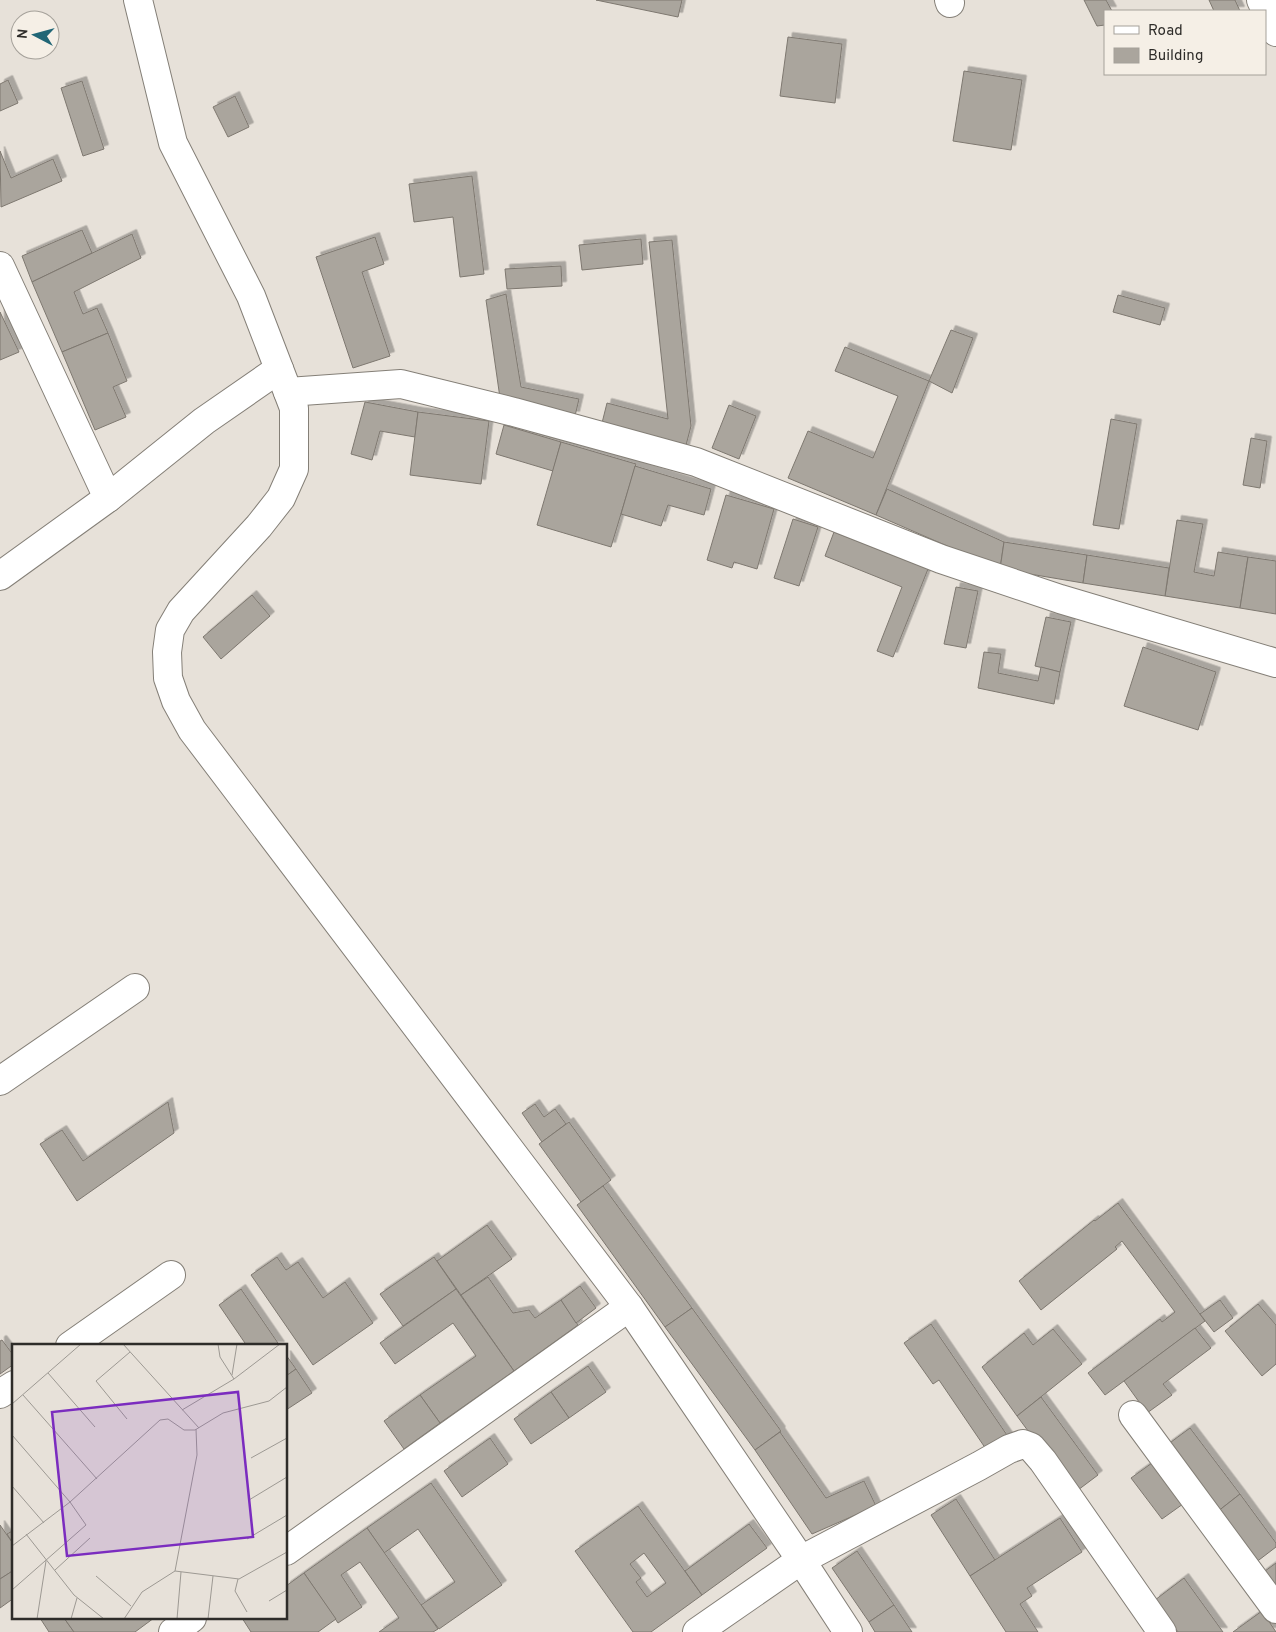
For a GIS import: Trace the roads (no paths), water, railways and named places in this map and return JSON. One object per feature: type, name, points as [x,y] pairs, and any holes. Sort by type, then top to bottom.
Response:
[{"type":"street","points":[[138,0],[173,143],[251,296],[294,408],[294,469],[281,498],[181,611],[170,630],[167,652],[168,678],[176,700],[192,730],[629,1307],[848,1632]]},
{"type":"street","points":[[1266,11],[1276,32]]},
{"type":"street","points":[[0,266],[108,498]]},
{"type":"street","points":[[0,576],[108,498],[204,421],[284,380],[401,384],[696,462],[941,559],[1060,599],[1276,663]]},
{"type":"street","points":[[0,1081],[135,988]]},
{"type":"street","points":[[73,1344],[171,1275]]},
{"type":"street","points":[[288,1550],[629,1307]]},
{"type":"street","points":[[0,1394],[12,1386]]},
{"type":"street","points":[[1133,1415],[1276,1609]]},
{"type":"street","points":[[697,1632],[801,1560],[1009,1449],[1023,1444],[1031,1447],[1043,1461],[1162,1632]]},
{"type":"street","points":[[173,1632],[189,1620]]}]
